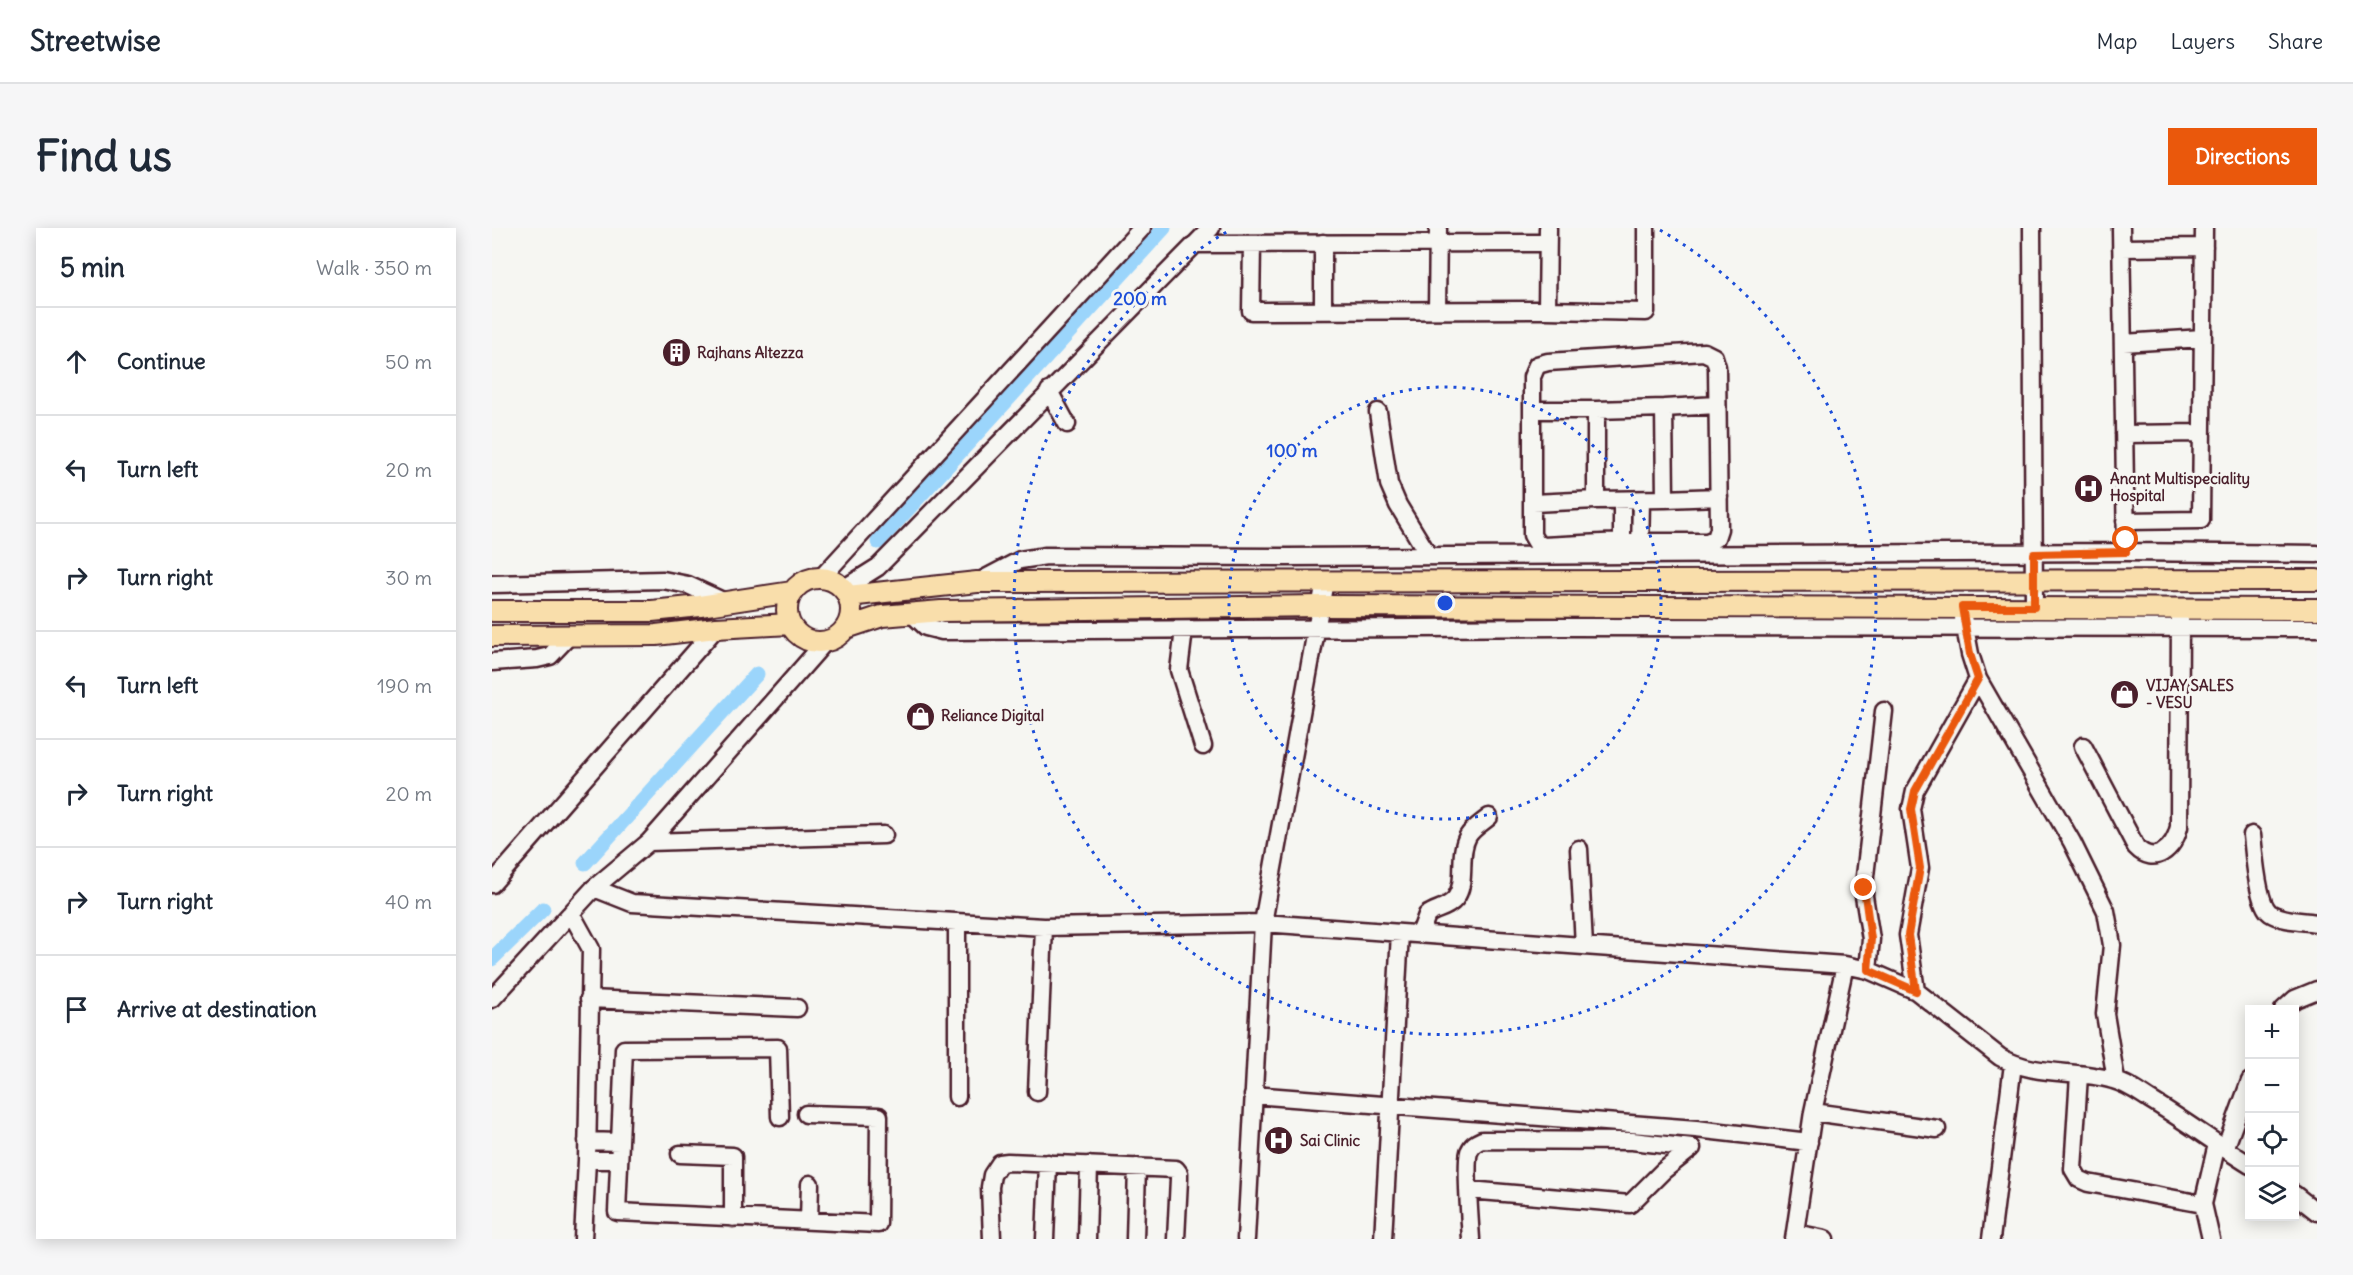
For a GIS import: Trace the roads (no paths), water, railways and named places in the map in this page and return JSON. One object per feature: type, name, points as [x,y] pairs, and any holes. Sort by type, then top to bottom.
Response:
[{"type":"main road","points":[[492,611],[652,610],[792,592],[805,581],[821,578],[837,584],[846,593],[851,612],[846,628]]},
{"type":"main road","points":[[846,593],[977,582],[2317,580]]},
{"type":"main road","points":[[792,592],[787,608],[790,624],[801,637],[809,641],[825,642],[833,639],[846,628],[882,616],[941,611],[1322,606],[2034,607],[2180,617],[2317,609]]},
{"type":"main road","points":[[492,636],[656,634],[790,624]]},
{"type":"street","points":[[821,578],[1142,228]]},
{"type":"street","points":[[1245,241],[1251,311],[1646,312],[1646,228]]},
{"type":"street","points":[[2032,228],[2034,607]]},
{"type":"street","points":[[2121,228],[2126,552]]},
{"type":"street","points":[[2125,521],[2201,520],[2204,228]]},
{"type":"street","points":[[1245,241],[1438,234],[1547,235],[1547,310]]},
{"type":"street","points":[[1437,310],[1438,234]]},
{"type":"street","points":[[846,593],[878,567],[1203,236],[1245,241],[1323,243],[1438,234]]},
{"type":"street","points":[[1323,243],[1323,311]]},
{"type":"street","points":[[2121,248],[2204,247]]},
{"type":"street","points":[[2123,343],[2203,338]]},
{"type":"street","points":[[977,582],[1020,560],[1046,556],[1429,556],[1622,549],[1707,542],[1716,538],[1719,529],[1717,367],[1714,357],[1704,352],[1548,362],[1538,365],[1532,377],[1532,535],[1536,542],[1543,546],[1622,549]]},
{"type":"street","points":[[1049,391],[1067,424]]},
{"type":"street","points":[[1532,410],[1717,405]]},
{"type":"street","points":[[1664,408],[1665,499]]},
{"type":"street","points":[[1596,410],[1596,500]]},
{"type":"street","points":[[1378,412],[1389,484],[1398,505],[1429,556]]},
{"type":"street","points":[[2124,434],[2202,433]]},
{"type":"street","points":[[1533,503],[1719,497]]},
{"type":"street","points":[[1622,500],[1622,549]]},
{"type":"street","points":[[1640,548],[1641,500]]},
{"type":"street","points":[[1640,548],[2034,554],[2126,552],[2317,554]]},
{"type":"street","points":[[492,584],[663,580],[688,585],[725,602]]},
{"type":"street","points":[[1246,1239],[1263,923],[1325,581]]},
{"type":"street","points":[[1962,607],[1978,679],[2072,842],[2106,911],[2112,945],[2105,1014],[2116,1080]]},
{"type":"street","points":[[911,613],[926,627],[942,631],[1965,627],[2180,617],[2317,628]]},
{"type":"street","points":[[2083,746],[2136,847],[2142,854],[2149,855],[2164,851],[2173,844],[2179,827],[2180,617]]},
{"type":"street","points":[[492,884],[716,628]]},
{"type":"street","points":[[1184,630],[1179,670],[1203,746]]},
{"type":"street","points":[[492,662],[550,656],[570,635]]},
{"type":"street","points":[[492,999],[594,888],[650,842],[825,642]]},
{"type":"street","points":[[1916,991],[1908,935],[1920,868],[1911,815],[1912,801],[1915,791],[1978,679]]},
{"type":"street","points":[[1868,970],[1871,939],[1864,896],[1865,876],[1884,711]]},
{"type":"street","points":[[1420,934],[1427,915],[1450,904],[1458,893],[1467,838],[1489,817]]},
{"type":"street","points":[[650,842],[884,835]]},
{"type":"street","points":[[2252,835],[2260,891],[2266,908],[2277,916],[2317,923]]},
{"type":"street","points":[[1580,849],[1584,946]]},
{"type":"street","points":[[594,888],[632,903],[1044,927],[1263,923],[1845,965],[1868,970],[1916,991],[2000,1057],[2013,1064],[2036,1070],[2116,1080],[2186,1121],[2245,1163]]},
{"type":"street","points":[[571,913],[591,949],[589,999],[603,1142],[612,1160],[617,1212],[878,1224],[879,1116],[806,1114]]},
{"type":"street","points":[[957,922],[957,1097]]},
{"type":"street","points":[[1037,1092],[1044,927]]},
{"type":"street","points":[[1383,1239],[1400,933]]},
{"type":"street","points":[[1825,1239],[1794,1236],[1813,1112],[1845,965]]},
{"type":"street","points":[[2288,1005],[2295,999],[2317,990]]},
{"type":"street","points":[[589,999],[797,1008]]},
{"type":"street","points":[[583,1239],[587,1160],[603,1142],[624,1049],[778,1048],[780,1118]]},
{"type":"street","points":[[1991,1239],[2013,1064]]},
{"type":"street","points":[[2079,1075],[2073,1161],[2073,1169],[2079,1179],[2088,1183],[2203,1204]]},
{"type":"street","points":[[2211,1239],[2203,1204],[2221,1146],[2245,1092]]},
{"type":"street","points":[[1253,1095],[1696,1129],[1809,1143]]},
{"type":"street","points":[[1813,1112],[1937,1129]]},
{"type":"street","points":[[1489,1140],[1492,1113]]},
{"type":"street","points":[[1469,1190],[1630,1204],[1692,1148],[1632,1141],[1489,1140],[1474,1143],[1468,1155],[1470,1239]]},
{"type":"street","points":[[680,1154],[733,1156],[733,1218]]},
{"type":"street","points":[[587,1160],[612,1160]]},
{"type":"street","points":[[992,1239],[990,1187],[992,1175],[1000,1163],[1008,1162],[1176,1169],[1179,1173],[1176,1239]]},
{"type":"street","points":[[1045,1239],[1048,1163]]},
{"type":"street","points":[[1087,1239],[1089,1165]]},
{"type":"street","points":[[1135,1239],[1137,1167]]},
{"type":"street","points":[[809,1221],[810,1184]]},
{"type":"street","points":[[2299,1197],[2317,1212]]},
{"type":"waterway","points":[[878,542],[1164,228]]},
{"type":"waterway","points":[[585,863],[757,674]]},
{"type":"waterway","points":[[492,959],[543,909]]},
{"type":"place","name":"Rajhans Altezza","points":[[676,353]]},
{"type":"place","name":"Anant Multispeciality Hospital","points":[[2089,488]]},
{"type":"place","name":"VIJAY SALES - VESU","points":[[2125,695]]},
{"type":"place","name":"Reliance Digital","points":[[920,716]]},
{"type":"place","name":"Sai Clinic","points":[[1279,1141]]}]
